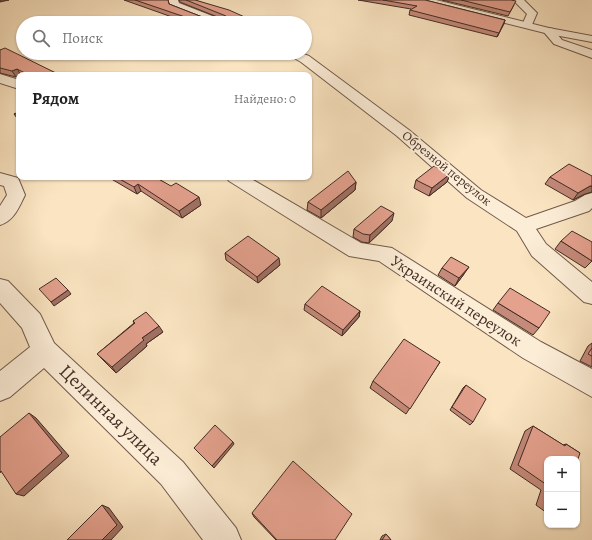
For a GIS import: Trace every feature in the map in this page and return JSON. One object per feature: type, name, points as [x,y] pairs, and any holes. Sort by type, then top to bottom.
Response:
[{"type":"street","points":[[173,0],[174,5],[203,16]]},
{"type":"street","points":[[424,0],[549,31],[592,39]]},
{"type":"street","points":[[518,0],[532,13],[527,25]]},
{"type":"street","points":[[549,31],[558,42],[592,54]]},
{"type":"street","name":"Обрезной переулок","points":[[306,60],[354,94],[403,133],[474,194],[524,226],[539,250],[592,294]]},
{"type":"street","points":[[0,78],[16,84]]},
{"type":"street","points":[[0,179],[12,182],[16,195],[6,212],[0,218]]},
{"type":"street","name":"Украинский переулок","points":[[240,180],[356,250],[384,254],[532,350],[592,384]]},
{"type":"street","points":[[524,226],[582,206],[592,199]]},
{"type":"street","name":"Целинная улица","points":[[0,288],[31,321],[45,351],[172,473],[224,540]]},
{"type":"street","points":[[0,388],[45,351]]},
{"type":"building","points":[[135,0],[168,0],[169,4],[200,16],[182,16]]},
{"type":"building","points":[[186,0],[195,0],[229,10],[242,16],[226,16]]},
{"type":"building","points":[[383,0],[425,0],[505,20],[499,33],[410,10],[417,6]]},
{"type":"building","points":[[461,0],[511,0],[516,1],[510,12]]},
{"type":"building","points":[[5,48],[16,53],[16,60],[29,60],[54,72],[23,72],[17,69],[12,71],[0,68],[0,50]]},
{"type":"building","points":[[569,164],[592,176],[592,186],[578,193],[550,177]]},
{"type":"building","points":[[434,166],[450,174],[432,188],[416,180]]},
{"type":"building","points":[[348,171],[356,182],[321,210],[308,202]]},
{"type":"building","points":[[121,180],[160,180],[171,186],[176,183],[199,197],[179,211],[138,184],[134,187]]},
{"type":"building","points":[[381,206],[394,213],[370,235],[363,234],[354,229]]},
{"type":"building","points":[[572,231],[592,242],[592,261],[561,241]]},
{"type":"building","points":[[248,236],[279,258],[257,277],[225,253]]},
{"type":"building","points":[[451,257],[469,267],[459,278],[442,268]]},
{"type":"building","points":[[56,278],[68,290],[51,302],[39,289]]},
{"type":"building","points":[[322,286],[360,311],[343,330],[305,304]]},
{"type":"building","points":[[510,288],[550,312],[539,328],[498,303]]},
{"type":"building","points":[[146,312],[159,326],[142,338],[144,340],[112,367],[97,354],[135,323],[133,321]]},
{"type":"building","points":[[404,339],[440,362],[410,409],[373,381]]},
{"type":"building","points":[[592,348],[592,356],[588,354]]},
{"type":"building","points":[[466,385],[486,399],[473,422],[452,407]]},
{"type":"building","points":[[29,413],[62,453],[16,494],[1,471],[0,473],[0,437]]},
{"type":"building","points":[[215,425],[233,442],[212,466],[194,448]]},
{"type":"building","points":[[533,426],[565,446],[566,444],[580,453],[579,456],[544,456],[544,483],[518,465]]},
{"type":"building","points":[[293,461],[352,514],[335,540],[277,540],[252,513]]},
{"type":"building","points":[[102,505],[117,525],[102,540],[67,540]]},
{"type":"building","points":[[386,534],[391,540],[382,540]]}]
